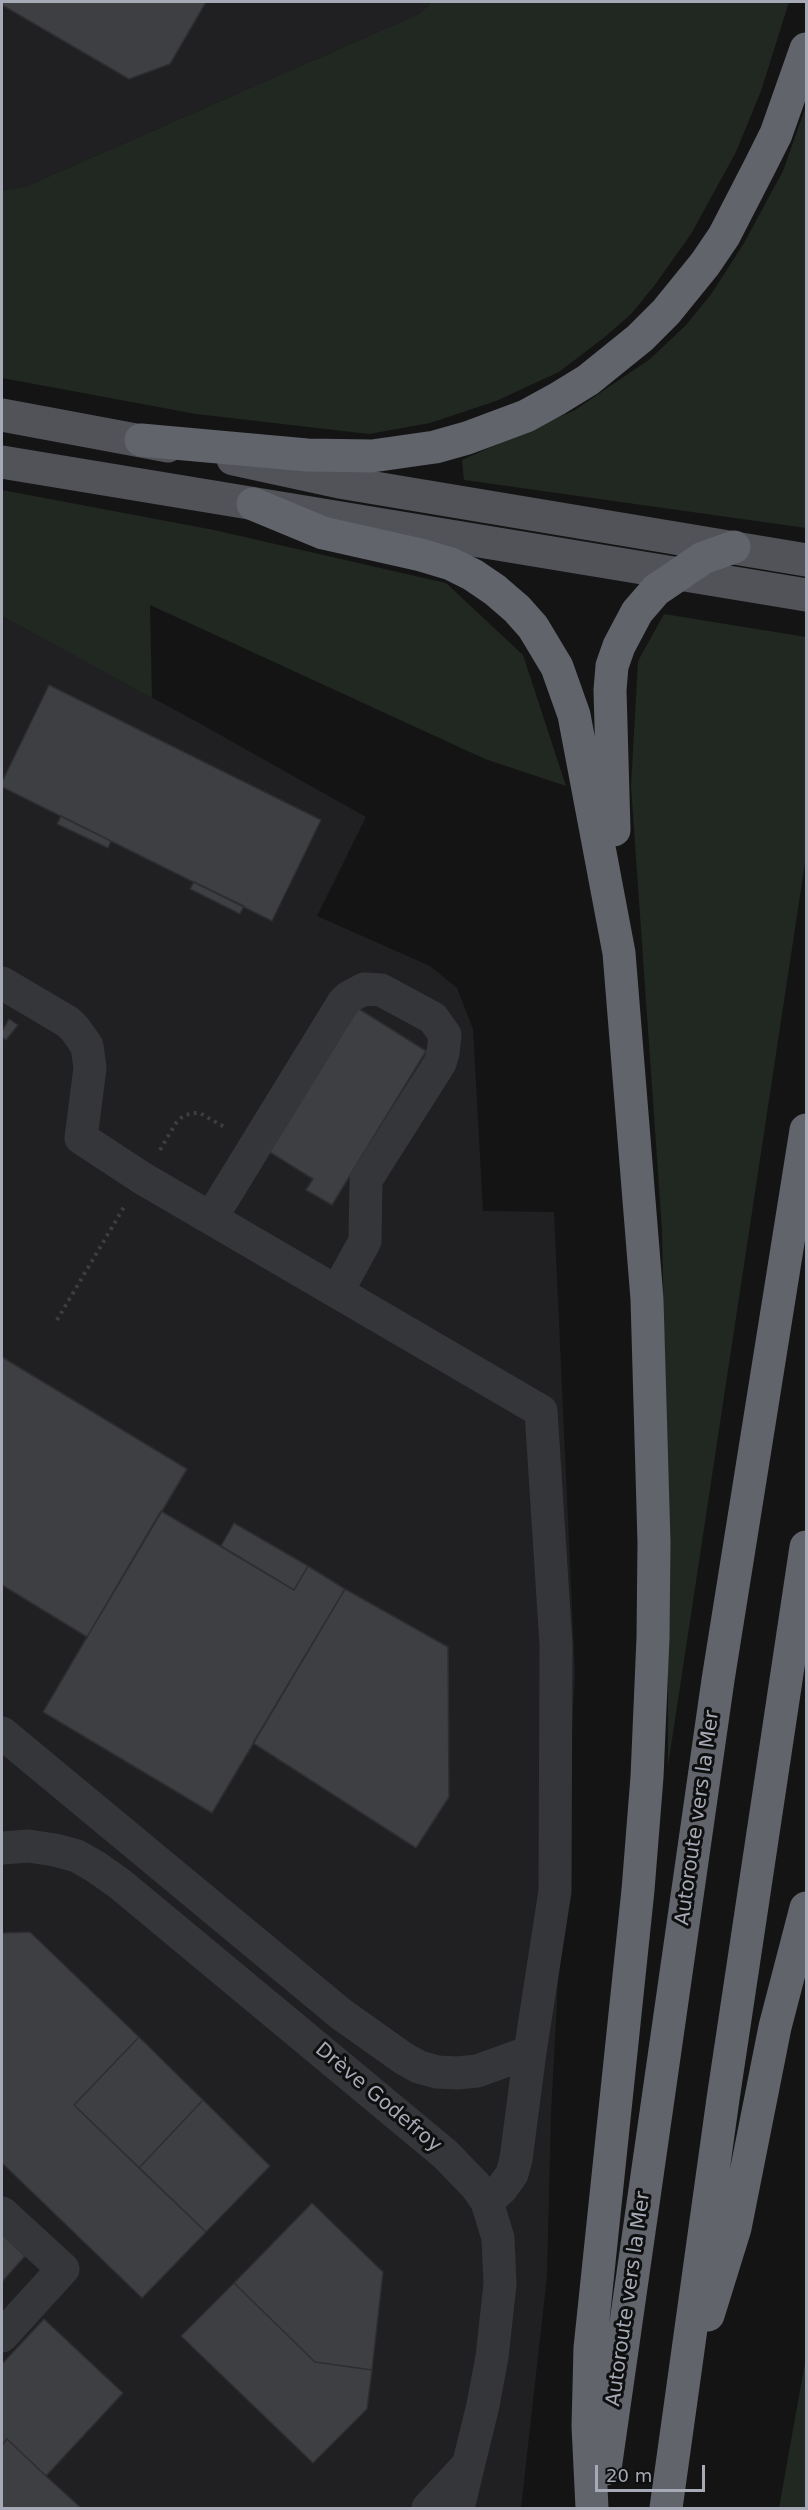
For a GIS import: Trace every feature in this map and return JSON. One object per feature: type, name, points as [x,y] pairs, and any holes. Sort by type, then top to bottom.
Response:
[{"type":"highway","points":[[141,440],[308,455],[383,455],[435,447],[467,438],[526,416],[557,399],[588,380],[640,338],[666,312],[705,264],[724,236],[776,134],[807,49]]},
{"type":"highway","points":[[253,504],[323,533],[451,564],[473,574],[495,590],[533,627],[557,667],[574,715],[619,953]]},
{"type":"highway","points":[[592,2508],[588,2426],[590,2348],[638,1890],[647,1777],[653,1638],[654,1543],[647,1299],[619,953],[609,717],[612,666],[623,637],[637,612],[656,590],[703,558],[734,547]]},
{"type":"highway","name":"Autoroute vers la Mer","points":[[600,2508],[718,1680],[807,1130]]},
{"type":"highway","points":[[666,2508],[726,2075],[807,1547]]},
{"type":"highway","points":[[683,2385],[716,2292],[735,2228],[775,2027],[807,1908]]},
{"type":"main road","points":[[2,415],[141,440],[339,482],[804,559]]},
{"type":"main road","points":[[2,462],[802,595]]},
{"type":"street","points":[[2,983],[68,1022],[87,1046],[90,1068],[81,1138],[211,1218],[541,1411],[556,1645],[555,1891],[516,2158],[512,2174],[502,2188],[487,2202]]},
{"type":"street","points":[[211,1218],[342,1003],[364,989],[381,990],[433,1018],[445,1035],[446,1046],[440,1063],[366,1180],[365,1241],[337,1292]]},
{"type":"street","points":[[2,1732],[340,2014],[403,2058],[419,2067],[438,2072],[457,2073],[477,2072],[530,2052]]},
{"type":"street","name":"Drève Godefroy","points":[[2,1848],[28,1846],[77,1856],[120,1884],[464,2170],[487,2202],[498,2238],[500,2284],[492,2356],[470,2463],[458,2508]]},
{"type":"street","points":[[2,2213],[63,2269],[2,2336]]},
{"type":"street","points":[[428,2508],[470,2463]]},
{"type":"shaded area","points":[[2,2],[432,2],[419,14],[27,186],[2,191]]},
{"type":"shaded area","points":[[432,2],[789,2],[761,91],[736,152],[691,234],[631,314],[606,336],[559,372],[496,401],[430,423],[369,434],[196,414],[2,378],[2,191],[27,186],[419,14]]},
{"type":"shaded area","points":[[806,106],[806,528],[464,480],[462,460],[575,410],[650,359],[686,325],[712,293],[744,243],[783,171]]},
{"type":"shaded area","points":[[2,490],[214,530],[446,583],[523,655],[566,786],[485,759],[150,605],[152,698],[2,616]]},
{"type":"shaded area","points":[[664,614],[806,637],[806,856],[668,1766],[668,1530],[662,1230],[631,786],[638,661]]},
{"type":"shaded area","points":[[2,616],[366,817],[317,916],[430,966],[457,988],[473,1029],[483,1211],[554,1212],[575,1673],[551,2112],[547,2276],[521,2508],[2,2508]]},
{"type":"shaded area","points":[[806,2357],[806,2508],[779,2508]]},
{"type":"building","points":[[2,2],[206,2],[170,64],[129,79],[2,5]]},
{"type":"building","points":[[49,685],[321,820],[272,921],[2,787],[2,782]]},
{"type":"building","points":[[61,816],[111,841],[108,848],[57,824]]},
{"type":"building","points":[[194,882],[244,906],[240,914],[190,889]]},
{"type":"building","points":[[356,1007],[426,1051],[332,1205],[306,1190],[313,1179],[268,1151]]},
{"type":"building","points":[[9,1019],[18,1025],[6,1040],[2,1037],[2,1031]]},
{"type":"building","points":[[2,1357],[187,1469],[87,1637],[2,1585]]},
{"type":"building","points":[[161,1511],[294,1590],[308,1566],[345,1589],[212,1813],[43,1712]]},
{"type":"building","points":[[234,1523],[308,1566],[294,1590],[221,1546]]},
{"type":"building","points":[[345,1589],[448,1647],[449,1797],[416,1848],[253,1743]]},
{"type":"building","points":[[30,1932],[139,2037],[74,2105],[206,2232],[142,2298],[2,2163],[2,1933]]},
{"type":"building","points":[[139,2037],[203,2100],[139,2168],[74,2105]]},
{"type":"building","points":[[203,2100],[270,2166],[206,2232],[139,2168]]},
{"type":"building","points":[[312,2203],[383,2272],[372,2370],[315,2362],[234,2283]]},
{"type":"building","points":[[2,2234],[25,2256],[2,2282]]},
{"type":"building","points":[[234,2283],[315,2362],[372,2370],[367,2409],[313,2463],[181,2336]]},
{"type":"building","points":[[44,2319],[123,2393],[46,2476],[7,2439],[2,2445],[2,2364]]},
{"type":"building","points":[[7,2439],[81,2508],[2,2508],[2,2445]]}]
